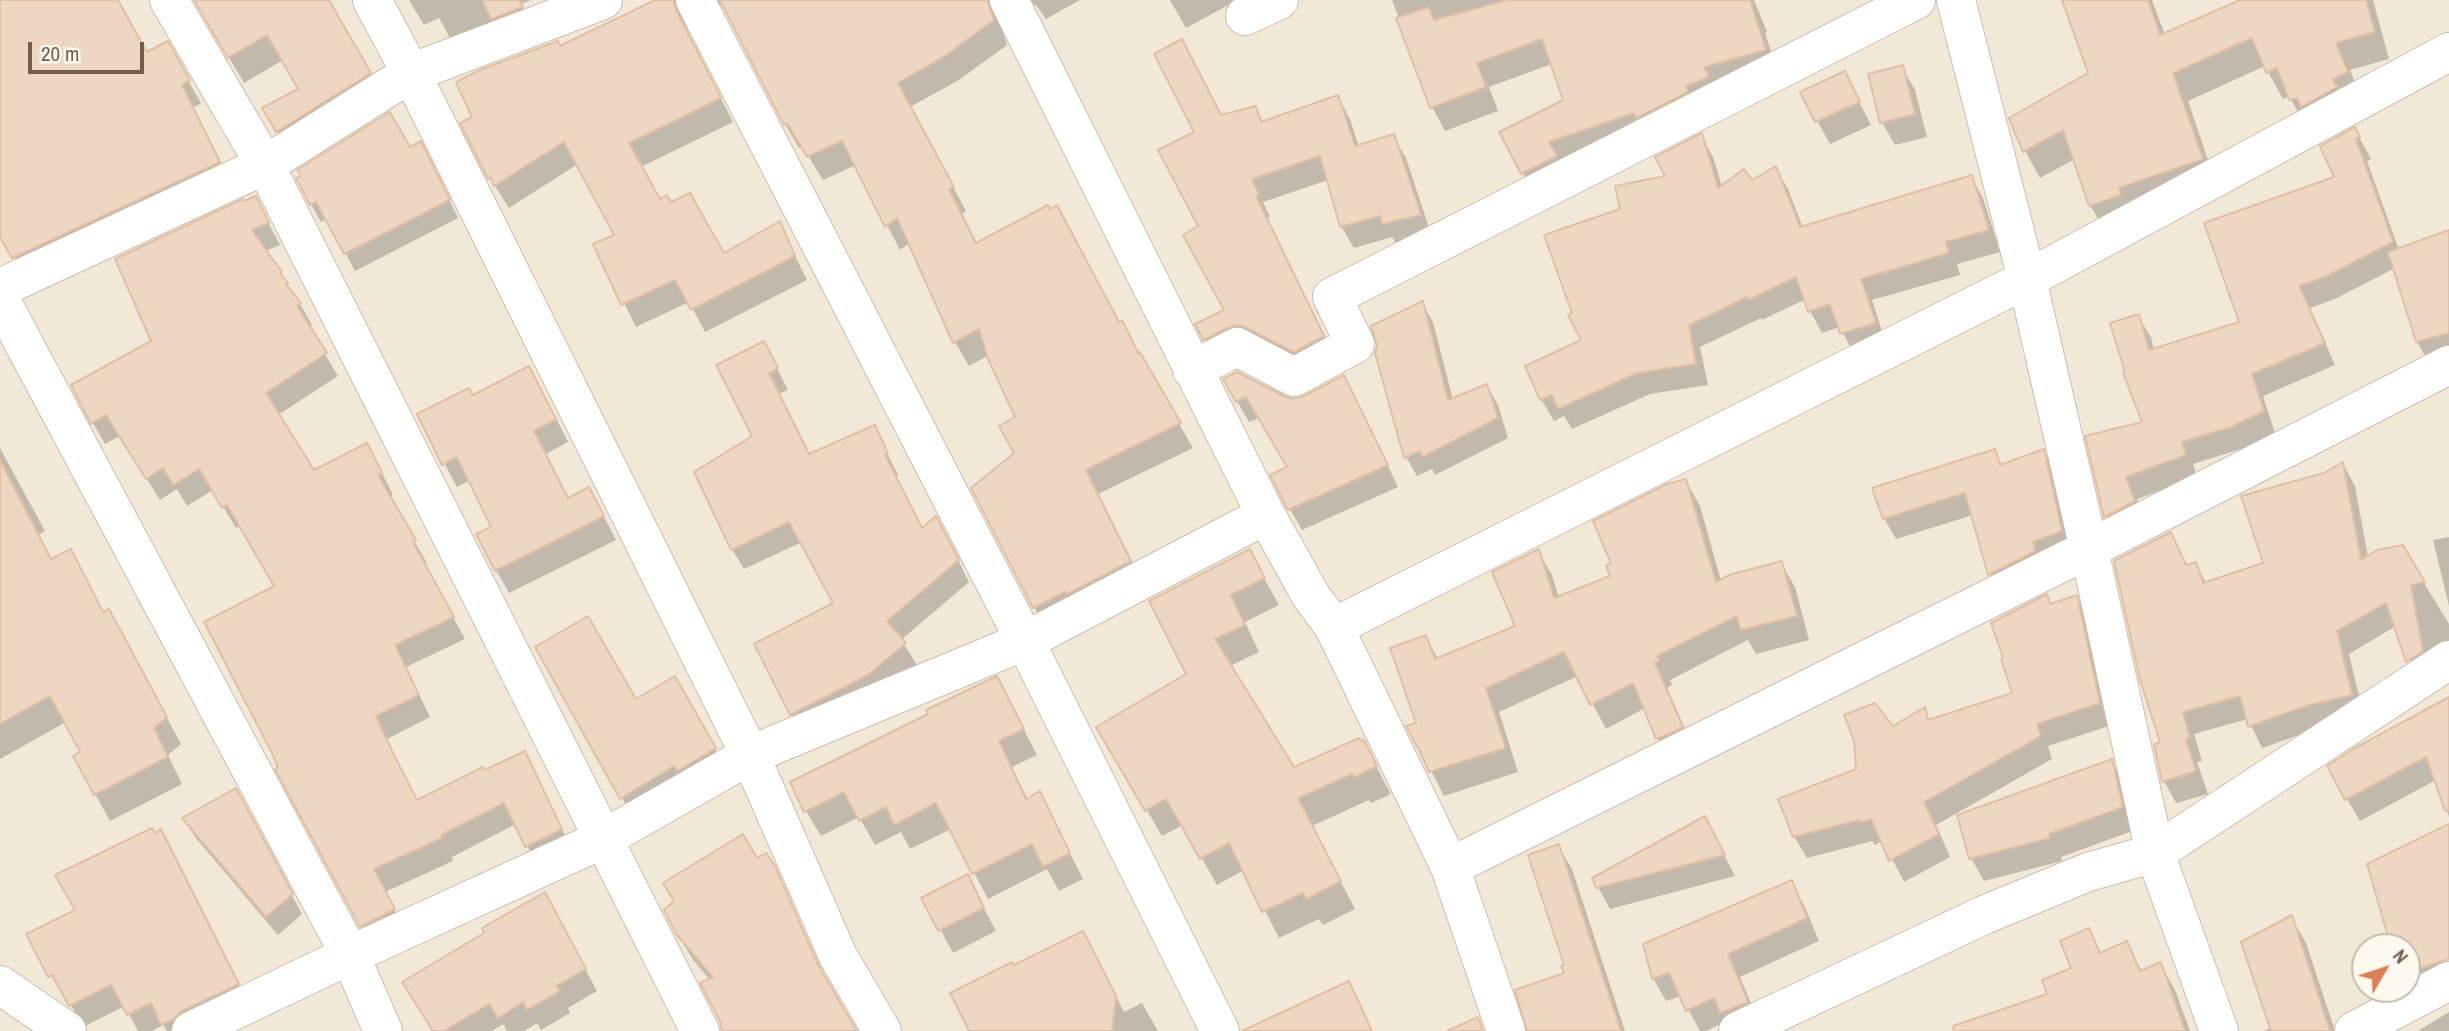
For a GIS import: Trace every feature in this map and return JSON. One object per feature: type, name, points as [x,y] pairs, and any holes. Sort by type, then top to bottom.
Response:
[{"type":"street","points":[[169,0],[265,165],[699,1031]]},
{"type":"street","points":[[372,0],[411,73],[750,755],[838,956],[881,1031]]},
{"type":"street","points":[[0,288],[265,165],[411,73],[603,0]]},
{"type":"street","points":[[695,0],[1025,641],[1220,1031]]},
{"type":"street","points":[[1009,0],[1266,515],[1311,596],[1335,626],[1450,867],[1506,1031]]},
{"type":"street","points":[[1245,16],[1279,0]]},
{"type":"street","points":[[1192,370],[1237,347],[1294,377],[1355,344],[1332,297],[1916,0]]},
{"type":"street","points":[[1956,0],[2027,279],[2155,853],[2219,1031]]},
{"type":"street","points":[[1335,626],[2027,279],[2449,52]]},
{"type":"street","points":[[0,299],[350,955],[383,1031]]},
{"type":"street","points":[[1450,867],[2089,549],[2449,365]]},
{"type":"street","points":[[191,1031],[603,839],[750,755],[1025,641],[1266,515]]},
{"type":"street","points":[[1738,1031],[1984,915],[2088,872],[2155,853],[2449,660]]},
{"type":"street","points":[[2354,1031],[2449,981]]},
{"type":"street","points":[[1,985],[66,1031]]},
{"type":"shaded area","points":[[0,0],[2449,0],[2449,1031],[0,1031]]},
{"type":"building","points":[[0,0],[118,0],[147,52],[168,41],[190,80],[182,85],[220,162],[12,258],[0,237]]},
{"type":"building","points":[[194,0],[329,0],[371,73],[276,132],[262,108],[298,89],[267,35],[228,58]]},
{"type":"building","points":[[482,0],[519,0],[523,7],[491,19]]},
{"type":"building","points":[[655,0],[673,0],[721,98],[629,143],[660,199],[667,195],[671,202],[690,193],[724,253],[780,221],[795,256],[691,310],[675,280],[621,305],[593,244],[614,235],[564,142],[494,186],[460,123],[472,117],[456,82],[480,70],[558,41],[560,46]]},
{"type":"building","points":[[720,0],[987,0],[994,20],[945,56],[898,83],[954,187],[949,189],[976,243],[1048,205],[1050,209],[1057,205],[1119,322],[1122,320],[1138,353],[1140,352],[1181,423],[1086,470],[1131,561],[1033,608],[971,488],[1014,453],[999,426],[1015,417],[988,359],[979,329],[953,343],[897,218],[885,227],[842,141],[807,157],[787,123],[784,125]]},
{"type":"building","points":[[1507,0],[1750,0],[1766,50],[1704,67],[1709,77],[1686,86],[1688,92],[1636,118],[1634,113],[1549,142],[1557,156],[1521,174],[1499,132],[1563,100],[1542,39],[1477,63],[1486,87],[1430,108],[1396,18],[1429,7],[1434,20]]},
{"type":"building","points":[[2062,0],[2148,0],[2160,35],[2240,0],[2366,0],[2375,32],[2336,43],[2348,72],[2333,79],[2337,87],[2301,107],[2297,98],[2289,100],[2277,68],[2266,73],[2252,38],[2173,73],[2203,159],[2119,188],[2121,195],[2089,206],[2063,130],[2023,152],[2009,118],[2088,73]]},
{"type":"building","points":[[1182,39],[1221,115],[1256,106],[1261,122],[1338,95],[1355,146],[1394,134],[1421,215],[1382,224],[1380,216],[1340,227],[1320,156],[1252,179],[1259,194],[1256,196],[1324,336],[1294,352],[1238,325],[1203,340],[1195,324],[1224,310],[1183,235],[1198,226],[1158,150],[1194,132],[1154,54]]},
{"type":"building","points":[[1903,65],[1915,114],[1880,123],[1868,74]]},
{"type":"building","points":[[1845,71],[1860,102],[1815,122],[1800,92]]},
{"type":"building","points":[[390,112],[410,147],[421,141],[450,200],[344,254],[316,202],[310,205],[296,178],[301,176],[297,170]]},
{"type":"building","points":[[2355,127],[2360,137],[2356,139],[2393,242],[2325,277],[2299,286],[2325,343],[2252,374],[2264,411],[2231,427],[2182,442],[2186,455],[2126,477],[2135,501],[2104,517],[2085,436],[2142,422],[2123,373],[2125,372],[2110,323],[2139,314],[2149,350],[2239,322],[2204,223],[2334,177],[2320,146]]},
{"type":"building","points":[[1702,133],[1718,188],[1744,169],[1752,180],[1776,166],[1800,227],[1972,175],[1989,230],[1946,242],[1949,253],[1861,279],[1876,323],[1840,334],[1830,304],[1808,312],[1796,277],[1689,325],[1696,364],[1637,373],[1558,409],[1552,395],[1540,400],[1525,366],[1581,340],[1568,315],[1572,313],[1544,235],[1620,209],[1615,186],[1665,176],[1655,157]]},
{"type":"building","points":[[256,196],[269,223],[252,230],[301,303],[297,306],[327,353],[266,393],[314,470],[367,443],[382,473],[378,475],[416,540],[413,542],[454,617],[395,645],[419,695],[376,716],[393,753],[417,800],[483,767],[485,770],[525,751],[562,829],[525,847],[504,803],[441,835],[442,838],[374,869],[395,909],[360,927],[275,769],[278,767],[272,753],[204,622],[274,586],[227,505],[222,508],[199,469],[173,485],[163,468],[146,479],[106,415],[91,424],[71,385],[151,341],[115,259],[243,199],[244,201]]},
{"type":"building","points":[[2449,230],[2449,333],[2416,342],[2388,252]]},
{"type":"building","points":[[1423,301],[1448,400],[1487,384],[1498,418],[1422,457],[1420,451],[1404,458],[1375,353],[1377,345],[1371,326]]},
{"type":"building","points":[[764,341],[778,368],[769,373],[809,454],[875,425],[888,454],[885,455],[922,528],[936,516],[959,560],[887,621],[906,643],[868,675],[790,715],[754,644],[833,603],[789,522],[731,550],[694,472],[752,436],[716,365]]},
{"type":"building","points":[[529,366],[556,419],[534,431],[568,498],[589,487],[604,516],[495,571],[476,534],[491,527],[457,457],[442,465],[417,414],[469,388],[473,395]]},
{"type":"building","points":[[1237,372],[1293,399],[1344,375],[1388,465],[1288,510],[1270,475],[1287,467],[1246,397],[1236,402],[1223,379]]},
{"type":"building","points":[[1995,449],[2000,465],[2044,449],[2062,531],[2033,542],[2035,551],[1988,575],[1965,493],[1883,519],[1872,488]]},
{"type":"building","points":[[0,460],[51,559],[71,549],[103,612],[109,609],[167,717],[154,728],[168,757],[94,795],[73,756],[80,752],[50,696],[0,724]]},
{"type":"building","points":[[2343,462],[2361,560],[2377,550],[2403,545],[2425,582],[2411,585],[2423,651],[2406,662],[2386,603],[2337,631],[2352,695],[2309,705],[2248,727],[2240,696],[2183,712],[2190,738],[2186,739],[2196,771],[2162,782],[2154,744],[2160,742],[2140,680],[2114,561],[2171,532],[2186,565],[2196,562],[2203,583],[2263,563],[2241,496],[2324,473]]},
{"type":"building","points":[[1686,479],[1716,582],[1729,575],[1782,561],[1797,616],[1740,630],[1737,616],[1657,656],[1660,661],[1655,663],[1683,727],[1671,733],[1656,739],[1633,683],[1590,705],[1564,652],[1486,688],[1506,748],[1429,772],[1406,726],[1416,723],[1390,648],[1426,635],[1435,659],[1515,626],[1492,572],[1539,549],[1554,598],[1610,576],[1606,565],[1611,563],[1593,521],[1667,484]]},
{"type":"building","points":[[1250,549],[1265,578],[1231,595],[1245,625],[1215,639],[1294,767],[1359,738],[1364,740],[1377,766],[1298,798],[1341,881],[1306,899],[1303,893],[1262,912],[1229,843],[1200,859],[1166,799],[1145,811],[1096,727],[1186,674],[1149,601]]},
{"type":"building","points":[[2047,594],[2050,604],[2077,595],[2100,703],[2037,724],[2041,736],[1924,802],[1939,834],[1889,861],[1871,819],[1793,837],[1778,799],[1856,769],[1854,741],[1844,715],[1875,703],[1893,726],[1925,707],[1928,720],[2012,693],[1991,623]]},
{"type":"building","points":[[588,616],[636,699],[675,676],[716,748],[677,771],[674,766],[620,799],[535,647]]},
{"type":"building","points":[[997,676],[1024,729],[999,741],[1026,799],[1040,791],[1070,853],[1043,867],[1032,844],[972,874],[936,803],[894,825],[886,807],[859,821],[844,792],[804,812],[790,782],[928,714],[926,710]]},
{"type":"building","points":[[2449,697],[2449,810],[2445,811],[2426,757],[2345,800],[2327,766]]},
{"type":"building","points":[[2112,759],[2123,807],[2049,834],[2050,838],[1969,859],[1957,815]]},
{"type":"building","points":[[236,788],[293,894],[266,917],[182,818]]},
{"type":"building","points":[[1705,816],[1725,855],[1596,888],[1592,878]]},
{"type":"building","points":[[2449,824],[2449,959],[2421,968],[2421,933],[2387,933],[2367,864]]},
{"type":"building","points":[[152,828],[155,833],[161,829],[239,984],[182,1011],[161,1025],[151,1003],[127,1015],[111,985],[69,1006],[52,975],[48,977],[26,934],[75,910],[55,875]]},
{"type":"building","points":[[743,834],[757,858],[766,853],[775,866],[818,965],[857,1031],[722,1031],[720,1021],[700,983],[713,977],[676,934],[664,910],[674,901],[663,883]]},
{"type":"building","points":[[1559,844],[1621,1031],[1527,1031],[1515,990],[1564,973],[1561,966],[1564,965],[1528,855]]},
{"type":"building","points":[[968,874],[984,908],[938,931],[921,898]]},
{"type":"building","points":[[1792,880],[1807,918],[1728,954],[1748,1002],[1720,1013],[1714,998],[1686,1011],[1669,973],[1652,979],[1643,944]]},
{"type":"building","points":[[545,892],[586,969],[556,986],[560,991],[527,1010],[523,1002],[498,1018],[489,1004],[444,1031],[433,1031],[402,982],[484,933],[482,928]]},
{"type":"building","points":[[2292,915],[2330,1031],[2271,1031],[2241,942]]},
{"type":"building","points":[[2089,928],[2100,953],[2127,941],[2140,971],[2161,962],[2185,1031],[1954,1031],[1953,1026],[2047,994],[2042,980],[2071,968],[2060,941]]},
{"type":"building","points":[[1083,931],[1116,996],[1112,1031],[969,1031],[950,993]]},
{"type":"building","points":[[1349,981],[1372,1031],[1242,1031]]},
{"type":"building","points":[[1478,1017],[1483,1031],[1447,1031]]}]
